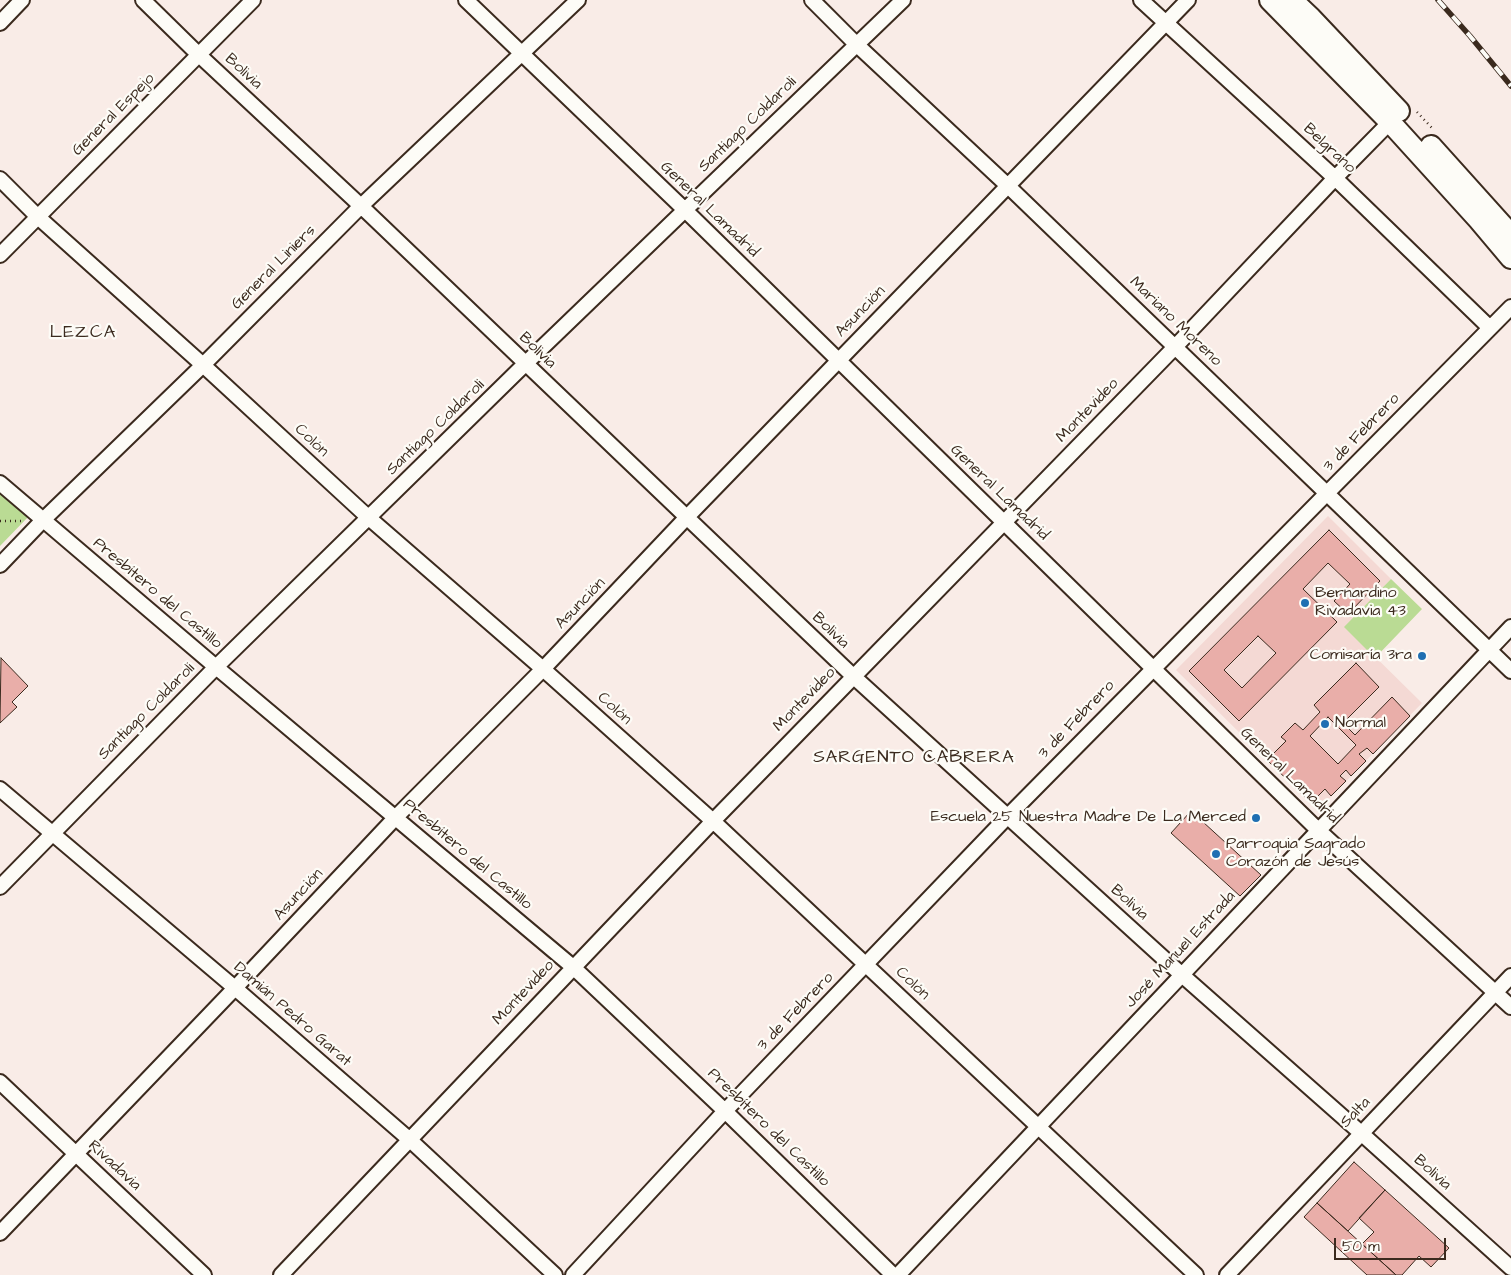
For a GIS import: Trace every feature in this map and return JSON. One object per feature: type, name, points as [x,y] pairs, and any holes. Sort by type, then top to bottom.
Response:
[{"type":"main road","points":[[1270,0],[1395,117],[1511,235]]},
{"type":"main road","points":[[1292,0],[1311,18],[1511,258]]},
{"type":"street","points":[[0,23],[22,0]]},
{"type":"street","name":"Bolivia","points":[[142,0],[361,206],[853,676],[1182,975],[1511,1268]]},
{"type":"street","name":"General Espejo","points":[[0,255],[253,0]]},
{"type":"street","name":"General Lamadrid","points":[[466,0],[685,210],[1318,830],[1511,1007]]},
{"type":"street","name":"General Liniers","points":[[0,565],[43,520],[361,206],[578,0]]},
{"type":"street","name":"Mariano Moreno","points":[[812,0],[856,44],[1008,186],[1511,671]]},
{"type":"street","name":"Santiago Coldaroli","points":[[0,887],[216,667],[525,364],[903,0]]},
{"type":"street","name":"Belgrano","points":[[1141,0],[1335,178],[1490,328]]},
{"type":"street","name":"Asunción","points":[[0,1233],[396,818],[1188,0]]},
{"type":"street","name":"Montevideo","points":[[282,1275],[713,821],[1175,347],[1395,117]]},
{"type":"street","name":"Colón","points":[[0,179],[38,217],[203,364],[369,518],[543,668],[713,821],[1196,1275]]},
{"type":"street","name":"3 de Febrero","points":[[573,1275],[725,1111],[1008,816],[1511,307]]},
{"type":"street","name":"Presbítero del Castillo","points":[[0,483],[573,967],[725,1111],[893,1275]]},
{"type":"street","name":"José Manuel Estrada","points":[[898,1275],[1511,627]]},
{"type":"street","name":"Damián Pedro Garat","points":[[0,789],[235,988],[410,1140],[555,1275]]},
{"type":"street","name":"Salta","points":[[1226,1275],[1511,976]]},
{"type":"street","name":"Rivadavia","points":[[0,1082],[204,1275]]},
{"type":"shaded area","points":[[1328,516],[1391,579],[1345,627],[1422,703],[1318,810],[1176,670]]},
{"type":"green space","points":[[0,489],[29,516],[0,546]]},
{"type":"green space","points":[[1391,579],[1422,609],[1375,658],[1344,627]]},
{"type":"building","points":[[1329,530],[1380,581],[1348,614],[1334,601],[1350,584],[1328,563],[1303,589],[1337,622],[1239,721],[1189,671]],"holes":[[[1258,636],[1276,653],[1242,688],[1224,670]]]},
{"type":"building","points":[[1,658],[28,686],[12,702],[17,707],[0,723]]},
{"type":"building","points":[[1356,663],[1379,687],[1343,723],[1355,735],[1392,697],[1410,716],[1373,754],[1367,748],[1359,754],[1366,761],[1351,776],[1346,770],[1340,776],[1346,781],[1331,796],[1325,789],[1311,803],[1267,760],[1286,741],[1281,737],[1295,723],[1303,730],[1320,712],[1314,705]],"holes":[[[1328,717],[1356,745],[1338,764],[1310,736]]]},
{"type":"building","name":"Parroquia Sagrado Corazón de Jesús","points":[[1191,811],[1261,875],[1240,896],[1171,833]]},
{"type":"building","points":[[1354,1162],[1385,1190],[1348,1231],[1317,1203]]},
{"type":"building","points":[[1385,1190],[1449,1248],[1431,1267],[1419,1256],[1402,1275],[1396,1275],[1362,1244],[1374,1232],[1359,1218]]},
{"type":"building","points":[[1317,1203],[1396,1275],[1367,1275],[1304,1217]]},
{"type":"railway","points":[[1438,0],[1511,86]]},
{"type":"place","name":"Bernardino Rivadavia 43","points":[[1305,603]]},
{"type":"place","name":"Comisaría 3ra","points":[[1422,656]]},
{"type":"place","name":"Normal","points":[[1325,724]]},
{"type":"place","name":"Escuela 25 Nuestra Madre De La Merced","points":[[1256,818]]},
{"type":"place","name":"Parroquia Sagrado Corazón de Jesús","points":[[1216,854]]},
{"type":"district","name":"LEZCA","points":[[83,333]]},
{"type":"district","name":"SARGENTO CABRERA","points":[[914,758]]}]
